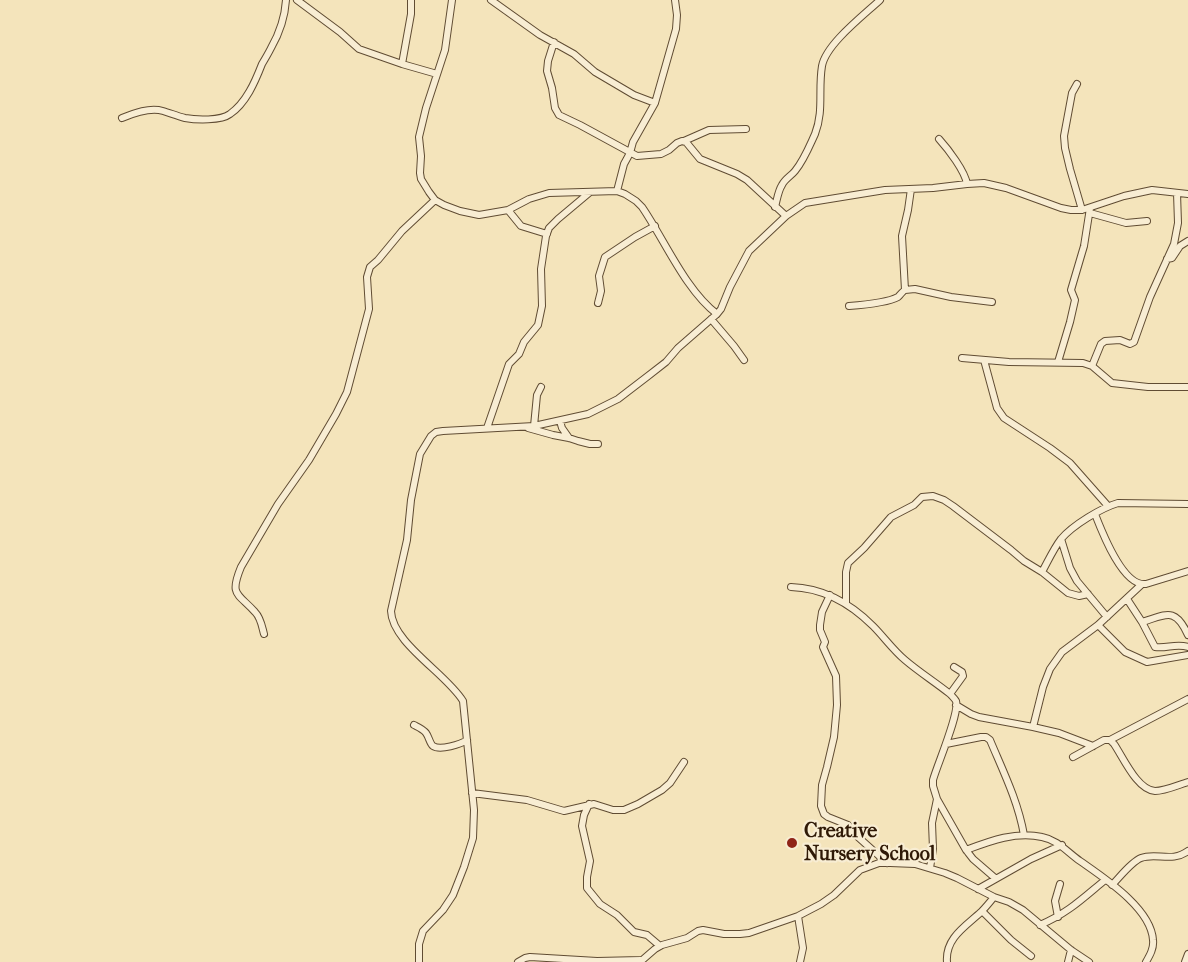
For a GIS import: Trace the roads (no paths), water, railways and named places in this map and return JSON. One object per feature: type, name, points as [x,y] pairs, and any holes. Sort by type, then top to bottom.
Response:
[{"type":"street","points":[[122,118],[152,110],[199,119],[227,116],[232,113],[243,102],[272,47],[286,9],[286,0]]},
{"type":"street","points":[[297,0],[359,49],[437,74]]},
{"type":"street","points":[[402,64],[411,14],[411,0]]},
{"type":"street","points":[[452,0],[445,50],[419,137],[421,179],[435,200],[460,211],[479,215],[508,210],[529,199],[549,193],[617,191],[625,194],[636,201],[655,226],[676,262],[744,360]]},
{"type":"street","points":[[490,0],[540,35],[574,54],[604,78],[634,95],[655,103]]},
{"type":"street","points":[[617,191],[622,168],[633,142],[655,103],[676,29],[675,0]]},
{"type":"street","points":[[775,207],[781,186],[802,161],[819,124],[822,70],[826,57],[835,43],[880,0]]},
{"type":"street","points":[[554,42],[547,71],[556,112],[630,153],[637,156],[661,154],[677,143],[709,130],[746,129]]},
{"type":"street","points":[[1077,84],[1072,93],[1064,135],[1070,169],[1082,210]]},
{"type":"street","points":[[939,139],[963,171],[967,184]]},
{"type":"street","points":[[684,141],[700,159],[747,180],[786,216]]},
{"type":"street","points":[[419,962],[419,944],[423,931],[448,903],[469,854],[474,831],[463,701],[405,639],[393,622],[391,611],[407,540],[418,462],[430,436],[443,431],[524,427],[560,421],[588,414],[618,399],[666,362],[721,309],[748,251],[786,216],[805,203],[877,191],[984,183],[1006,188],[1061,208],[1090,210],[1126,223],[1147,221]]},
{"type":"street","points":[[905,290],[902,236],[911,189]]},
{"type":"street","points":[[1090,210],[1124,196],[1152,190],[1188,194]]},
{"type":"street","points":[[1092,366],[1101,344],[1105,341],[1120,340],[1130,344],[1134,342],[1150,297],[1174,244],[1178,223],[1177,192]]},
{"type":"street","points":[[487,428],[509,364],[519,354],[524,342],[538,325],[542,306],[541,269],[549,228],[589,193]]},
{"type":"street","points":[[264,634],[257,613],[241,599],[236,590],[234,585],[236,578],[278,504],[309,460],[346,392],[369,309],[370,267],[378,261],[402,231],[435,200]]},
{"type":"street","points":[[508,210],[522,226],[547,234]]},
{"type":"street","points":[[1058,362],[1075,300],[1071,290],[1084,246],[1090,210]]},
{"type":"street","points":[[598,303],[601,291],[599,276],[605,257],[655,226]]},
{"type":"street","points":[[1167,259],[1172,258],[1180,246],[1188,241]]},
{"type":"street","points":[[849,306],[899,297],[905,290],[915,289],[992,303]]},
{"type":"street","points":[[962,358],[1009,363],[1083,363],[1092,366],[1112,383],[1148,387],[1188,387]]},
{"type":"street","points":[[984,360],[997,408],[1004,418],[1070,463],[1108,506]]},
{"type":"street","points":[[534,426],[537,395],[542,387]]},
{"type":"street","points":[[560,421],[569,438]]},
{"type":"street","points":[[524,427],[584,443],[598,444]]},
{"type":"street","points":[[846,604],[848,563],[891,517],[914,505],[922,497],[933,496],[944,500],[1074,596],[1088,594]]},
{"type":"street","points":[[1042,572],[1061,539],[1076,525],[1108,506],[1118,503],[1188,504]]},
{"type":"street","points":[[1095,514],[1110,550],[1134,582],[1141,585]]},
{"type":"street","points":[[1061,539],[1070,568],[1077,581],[1107,617]]},
{"type":"street","points":[[1033,726],[1050,669],[1062,652],[1098,625],[1141,585],[1188,571]]},
{"type":"street","points":[[791,587],[816,590],[846,604],[873,626],[904,659],[950,694],[955,701],[946,744],[933,786],[937,799],[966,850],[995,878]]},
{"type":"street","points":[[830,595],[822,612],[819,630],[825,642],[823,647],[836,676],[836,713],[834,737],[820,796],[821,806],[824,814],[848,825],[887,863]]},
{"type":"street","points":[[1126,599],[1142,622],[1155,647],[1178,645],[1188,647]]},
{"type":"street","points":[[1142,622],[1172,615],[1177,618],[1188,635]]},
{"type":"street","points":[[1098,625],[1125,652],[1147,662],[1188,655]]},
{"type":"street","points":[[950,694],[963,676],[963,673],[954,667]]},
{"type":"street","points":[[1073,757],[1188,699]]},
{"type":"street","points":[[956,705],[979,717],[1033,726],[1093,746]]},
{"type":"street","points":[[414,725],[427,734],[434,747],[456,745],[467,740]]},
{"type":"street","points":[[946,744],[981,737],[990,740],[1013,795],[1024,835]]},
{"type":"street","points":[[1110,740],[1135,778],[1145,788],[1157,791],[1188,782]]},
{"type":"street","points":[[471,793],[527,800],[564,810],[589,804],[614,810],[629,809],[662,790],[670,783],[684,762]]},
{"type":"street","points":[[930,868],[933,849],[932,823],[937,799]]},
{"type":"street","points":[[589,804],[582,826],[590,861],[587,888],[597,902],[617,915],[634,932],[647,935],[660,946]]},
{"type":"street","points":[[966,850],[1001,838],[1024,835],[1051,839],[1126,896],[1140,910],[1148,923],[1153,941],[1146,962]]},
{"type":"street","points":[[978,889],[1031,859],[1062,846]]},
{"type":"street","points":[[1112,885],[1142,857],[1167,857],[1187,853]]},
{"type":"street","points":[[518,962],[530,957],[640,961],[660,946],[687,938],[698,931],[724,934],[749,933],[798,916],[821,904],[860,870],[887,863],[903,863],[930,868],[1009,902],[1023,910],[1089,962]]},
{"type":"street","points":[[1040,925],[1074,907],[1105,880]]},
{"type":"street","points":[[1058,917],[1055,901],[1060,884]]},
{"type":"street","points":[[947,962],[949,944],[994,897]]},
{"type":"street","points":[[982,911],[1031,956]]},
{"type":"street","points":[[798,916],[803,948],[800,962]]},
{"type":"street","points":[[1068,962],[1071,950]]},
{"type":"street","points":[[1185,962],[1188,954]]},
{"type":"place","name":"Creative Nursery School","points":[[792,843]]}]
